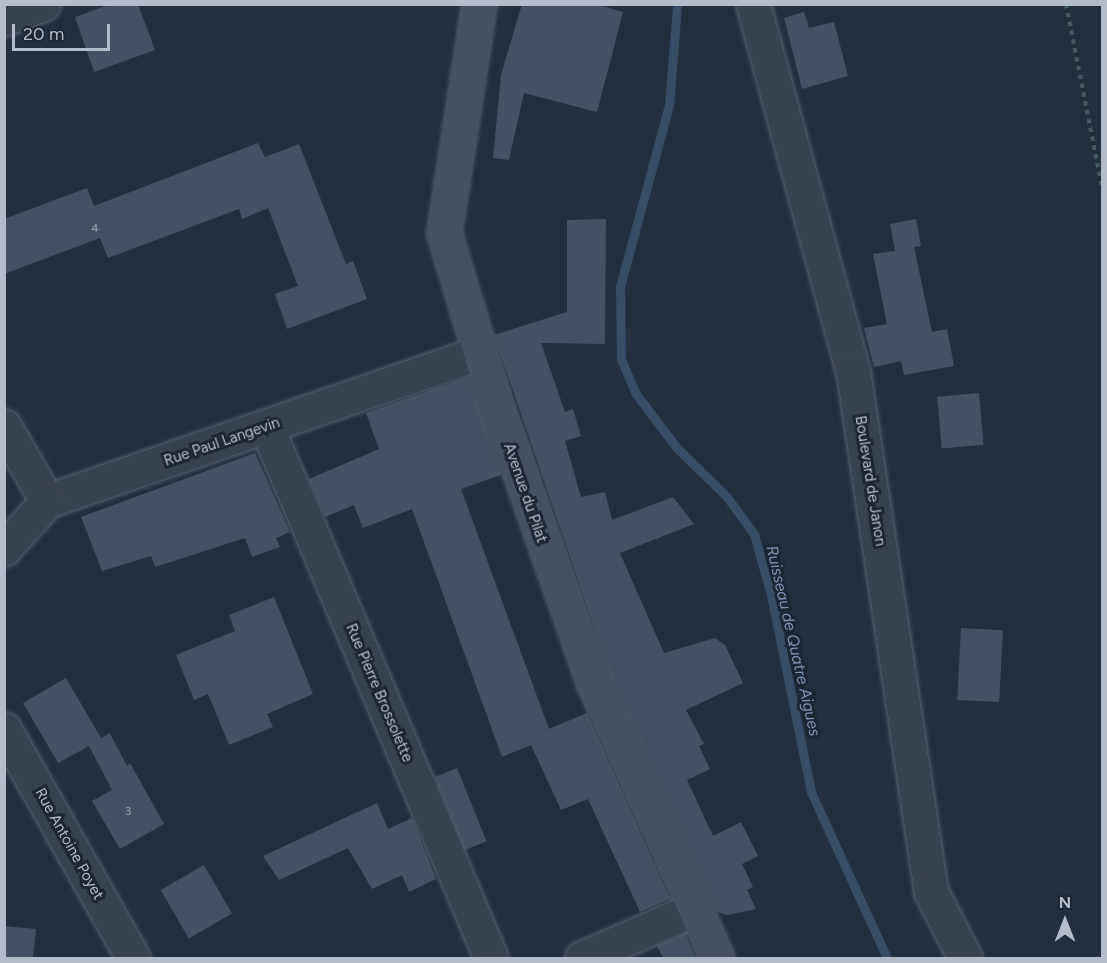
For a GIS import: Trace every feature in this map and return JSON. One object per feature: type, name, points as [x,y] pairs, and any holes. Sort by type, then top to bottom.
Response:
[{"type":"main road","name":"Avenue du Pilat","points":[[479,4],[444,233],[479,353],[594,683],[717,958]]},
{"type":"street","points":[[4,19],[44,4]]},
{"type":"street","name":"Boulevard de Janon","points":[[753,4],[853,371],[931,892],[965,958]]},
{"type":"street","name":"Rue Paul Langevin","points":[[47,501],[267,428],[479,353]]},
{"type":"street","points":[[4,426],[47,501],[4,549]]},
{"type":"street","name":"Rue Pierre Brossolette","points":[[267,428],[490,958]]},
{"type":"street","name":"Rue Antoine Poyet","points":[[4,729],[133,958]]},
{"type":"street","points":[[582,958],[694,909]]},
{"type":"path","points":[[1066,4],[1102,187]]},
{"type":"building","points":[[111,4],[138,4],[155,50],[94,72],[75,17]]},
{"type":"building","points":[[522,4],[596,4],[623,12],[597,112],[524,93],[509,160],[493,158],[501,75]]},
{"type":"building","points":[[804,12],[809,28],[834,22],[848,76],[802,89],[784,18]]},
{"type":"building","points":[[258,143],[265,157],[299,144],[346,264],[353,261],[367,299],[287,329],[275,294],[298,286],[268,208],[242,219],[239,209],[108,258],[100,238],[4,274],[4,219],[87,188],[94,206]]},
{"type":"building","points":[[606,219],[605,344],[541,343],[565,412],[573,409],[581,436],[565,441],[581,497],[605,492],[612,520],[673,497],[694,524],[620,553],[664,653],[715,638],[725,645],[743,683],[686,710],[704,744],[699,746],[710,769],[687,780],[713,836],[741,822],[758,856],[742,864],[753,887],[747,890],[756,909],[728,915],[717,912],[611,676],[494,335],[567,312],[567,220]]},
{"type":"building","points":[[916,219],[921,246],[914,247],[932,332],[947,329],[954,366],[904,375],[901,361],[874,367],[864,328],[887,324],[873,254],[895,251],[890,224]]},
{"type":"building","points":[[468,377],[501,475],[461,489],[549,729],[587,713],[670,899],[640,912],[588,799],[561,810],[531,745],[502,757],[412,509],[363,528],[354,505],[325,517],[309,479],[379,449],[366,413]]},
{"type":"building","points":[[979,393],[984,445],[942,448],[937,397]]},
{"type":"building","points":[[255,453],[290,532],[276,538],[280,547],[252,557],[245,538],[155,567],[151,556],[102,571],[81,517]]},
{"type":"building","points":[[274,597],[313,694],[267,714],[273,727],[229,745],[208,694],[194,700],[176,655],[235,631],[229,615]]},
{"type":"building","points":[[961,628],[1003,630],[999,702],[957,700]]},
{"type":"building","points":[[66,678],[101,738],[110,733],[127,766],[130,763],[164,824],[120,849],[92,801],[112,790],[89,746],[58,763],[23,703]]},
{"type":"building","points":[[457,768],[487,841],[464,850],[435,777]]},
{"type":"building","points":[[377,803],[388,829],[412,818],[436,879],[409,892],[402,875],[372,889],[348,848],[279,880],[263,856]]},
{"type":"building","points":[[204,865],[232,913],[189,938],[161,890]]},
{"type":"building","points":[[4,926],[36,929],[33,958],[4,958]]},
{"type":"building","points":[[685,933],[696,958],[663,958],[657,946]]},
{"type":"waterway","name":"Ruisseau de Quatre Aigues","points":[[677,6],[669,105],[620,287],[621,359],[636,394],[677,448],[727,497],[754,534],[771,595],[811,792],[887,958]]}]
